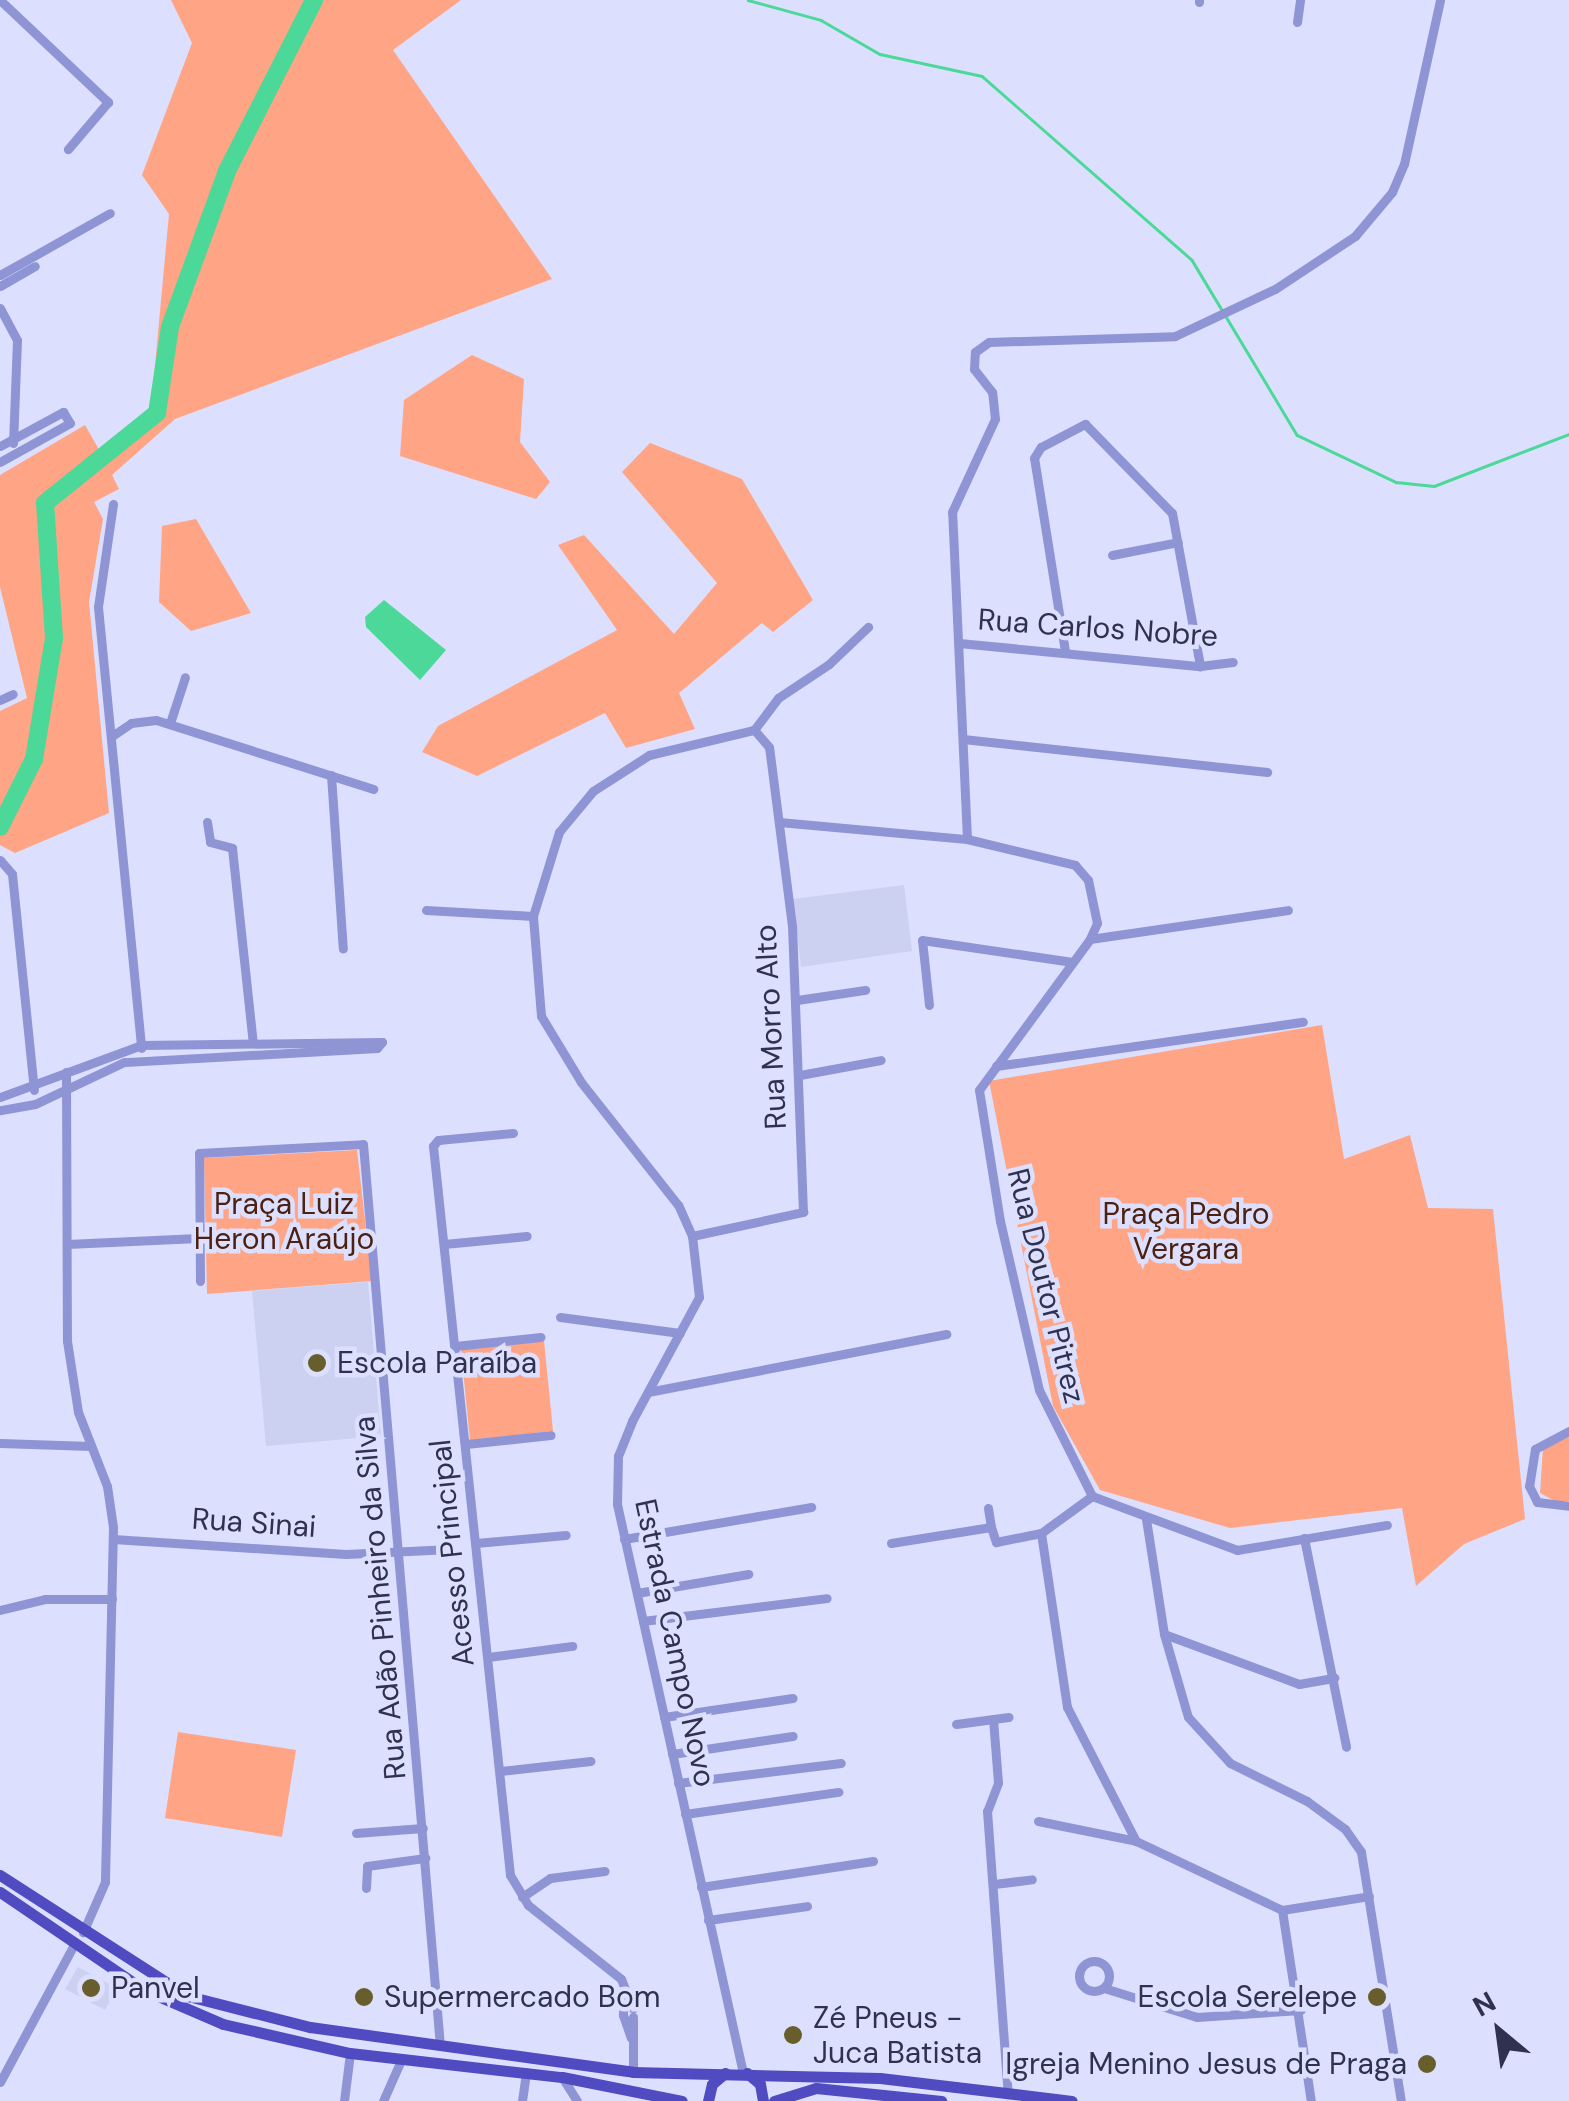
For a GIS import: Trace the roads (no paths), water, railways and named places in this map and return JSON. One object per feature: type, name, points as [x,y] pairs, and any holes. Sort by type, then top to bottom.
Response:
[{"type":"main road","points":[[0,1875],[167,2002],[264,2036],[350,2052],[562,2077],[682,2101]]},
{"type":"main road","points":[[0,1892],[188,1996],[310,2027],[634,2072],[880,2078],[1008,2089],[1072,2101]]},
{"type":"main road","points":[[745,2073],[760,2084],[763,2101]]},
{"type":"main road","points":[[708,2101],[712,2084],[725,2074]]},
{"type":"main road","points":[[774,2101],[816,2088],[941,2101]]},
{"type":"street","points":[[0,0],[108,102],[68,149]]},
{"type":"street","points":[[1296,22],[1300,0]]},
{"type":"street","points":[[967,839],[952,512],[995,420],[992,392],[974,369],[976,352],[984,344],[1175,336],[1275,288],[1355,236],[1392,192],[1440,0]]},
{"type":"street","points":[[0,275],[110,213]]},
{"type":"street","points":[[0,286],[35,266]]},
{"type":"street","points":[[0,308],[17,340],[13,455]]},
{"type":"street","points":[[0,446],[64,412],[70,424],[0,462]]},
{"type":"street","points":[[1065,650],[1034,458],[1082,424],[1171,512],[1200,666]]},
{"type":"street","points":[[113,504],[98,607],[142,1059]]},
{"type":"street","points":[[1112,555],[1178,542]]},
{"type":"street","points":[[754,730],[778,698],[829,664],[868,628]]},
{"type":"street","name":"Rua Carlos Nobre","points":[[959,643],[1065,650],[1200,666],[1233,662]]},
{"type":"street","points":[[170,723],[185,677]]},
{"type":"street","points":[[0,700],[14,694]]},
{"type":"street","points":[[112,736],[131,723],[170,723],[374,789]]},
{"type":"street","name":"Rua Morro Alto","points":[[692,1236],[803,1214],[796,1000],[779,822],[769,747],[754,730]]},
{"type":"street","name":"Estrada Campo Novo","points":[[745,2073],[624,1539],[618,1456],[699,1297],[692,1236],[678,1205],[581,1082],[541,1016],[533,916],[558,832],[621,768],[754,730]]},
{"type":"street","points":[[963,738],[1267,772]]},
{"type":"street","points":[[331,775],[344,949]]},
{"type":"street","points":[[207,822],[210,842],[232,848],[254,1055]]},
{"type":"street","points":[[779,822],[967,839],[1075,865],[1095,898],[1090,939],[1288,910]]},
{"type":"street","points":[[0,860],[12,874],[35,1104]]},
{"type":"street","points":[[426,910],[533,916]]},
{"type":"street","name":"Rua Doutor Pitrez","points":[[1090,939],[978,1090],[1000,1221],[1040,1390],[1092,1496]]},
{"type":"street","points":[[928,1005],[922,940],[1072,962]]},
{"type":"street","points":[[796,1000],[866,990]]},
{"type":"street","points":[[996,1066],[1302,1022]]},
{"type":"street","points":[[0,1097],[34,1089],[66,1072],[141,1045],[253,1041],[319,1046],[377,1048],[382,1042],[319,1046],[254,1055],[142,1059],[35,1104],[0,1110]]},
{"type":"street","points":[[800,1074],[881,1060]]},
{"type":"street","points":[[0,2082],[79,1938],[105,1882],[113,1540],[107,1486],[90,1446],[67,1341],[66,1072]]},
{"type":"street","name":"Acesso Principal","points":[[513,1134],[434,1142],[510,1875],[522,1897]]},
{"type":"street","name":"Rua Adão Pinheiro da Silva","points":[[200,1282],[196,1157],[203,1150],[354,1141],[366,1148],[440,2045]]},
{"type":"street","points":[[444,1244],[527,1236]]},
{"type":"street","points":[[68,1244],[198,1238]]},
{"type":"street","points":[[560,1316],[680,1333]]},
{"type":"street","points":[[648,1392],[946,1334]]},
{"type":"street","points":[[456,1346],[541,1337]]},
{"type":"street","points":[[1569,1431],[1535,1449],[1530,1486],[1537,1502],[1569,1506]]},
{"type":"street","points":[[466,1444],[550,1434]]},
{"type":"street","points":[[0,1443],[90,1446]]},
{"type":"street","points":[[988,1508],[994,1542],[1041,1534],[1092,1496],[1237,1550],[1387,1525]]},
{"type":"street","points":[[624,1539],[810,1507]]},
{"type":"street","points":[[1146,1519],[1174,1684],[1206,1742],[1346,1829],[1360,1852],[1401,2101]]},
{"type":"street","points":[[891,1543],[991,1527]]},
{"type":"street","points":[[476,1543],[566,1534]]},
{"type":"street","points":[[1041,1534],[1067,1707],[1136,1841]]},
{"type":"street","points":[[1304,1538],[1346,1747]]},
{"type":"street","name":"Rua Sinai","points":[[113,1540],[402,1552],[451,1549]]},
{"type":"street","points":[[636,1593],[748,1574]]},
{"type":"street","points":[[643,1621],[827,1598]]},
{"type":"street","points":[[0,1610],[45,1599],[112,1599]]},
{"type":"street","points":[[1164,1634],[1298,1684],[1334,1678]]},
{"type":"street","points":[[488,1657],[572,1646]]},
{"type":"street","points":[[664,1717],[793,1698]]},
{"type":"street","points":[[956,1724],[1009,1717]]},
{"type":"street","points":[[992,1719],[998,1783],[987,1811],[1008,2089]]},
{"type":"street","points":[[672,1754],[793,1736]]},
{"type":"street","points":[[500,1770],[590,1762]]},
{"type":"street","points":[[678,1783],[842,1763]]},
{"type":"street","points":[[685,1814],[838,1792]]},
{"type":"street","points":[[1038,1821],[1136,1841],[1282,1910],[1368,1896]]},
{"type":"street","points":[[356,1833],[423,1828]]},
{"type":"street","points":[[366,1888],[367,1866],[426,1858]]},
{"type":"street","points":[[701,1887],[873,1861]]},
{"type":"street","points":[[605,1871],[550,1878],[522,1897],[626,1987],[633,2013],[634,2072]]},
{"type":"street","points":[[994,1884],[1032,1879]]},
{"type":"street","points":[[708,1920],[807,1906]]},
{"type":"street","points":[[1282,1910],[1301,2010],[1311,2101]]},
{"type":"street","points":[[626,1987],[622,2011],[631,2039]]},
{"type":"street","points":[[1104,1988],[1197,2016],[1301,2010]]},
{"type":"street","points":[[344,2101],[350,2052]]},
{"type":"street","points":[[383,2101],[402,2058]]},
{"type":"street","points":[[522,2101],[526,2072]]},
{"type":"street","points":[[562,2077],[577,2101]]},
{"type":"waterway","points":[[0,827],[34,759],[54,638],[45,503],[157,413],[170,327],[227,171],[314,0]]},
{"type":"waterway","points":[[748,0],[821,20],[880,54],[982,76],[1192,260],[1297,435],[1396,482],[1434,486],[1569,434]]},
{"type":"place","name":"Escola Paraíba","points":[[317,1363]]},
{"type":"place","name":"Panvel","points":[[91,1988]]},
{"type":"place","name":"Supermercado Bom","points":[[364,1997]]},
{"type":"place","name":"Escola Serelepe","points":[[1377,1997]]},
{"type":"place","name":"Zé Pneus - Juca Batista","points":[[793,2035]]},
{"type":"place","name":"Igreja Menino Jesus de Praga","points":[[1427,2064]]},
{"type":"park label","name":"Praça Luiz Heron Araújo","points":[[284,1221]]},
{"type":"park label","name":"Praça Pedro Vergara","points":[[1186,1231]]}]
